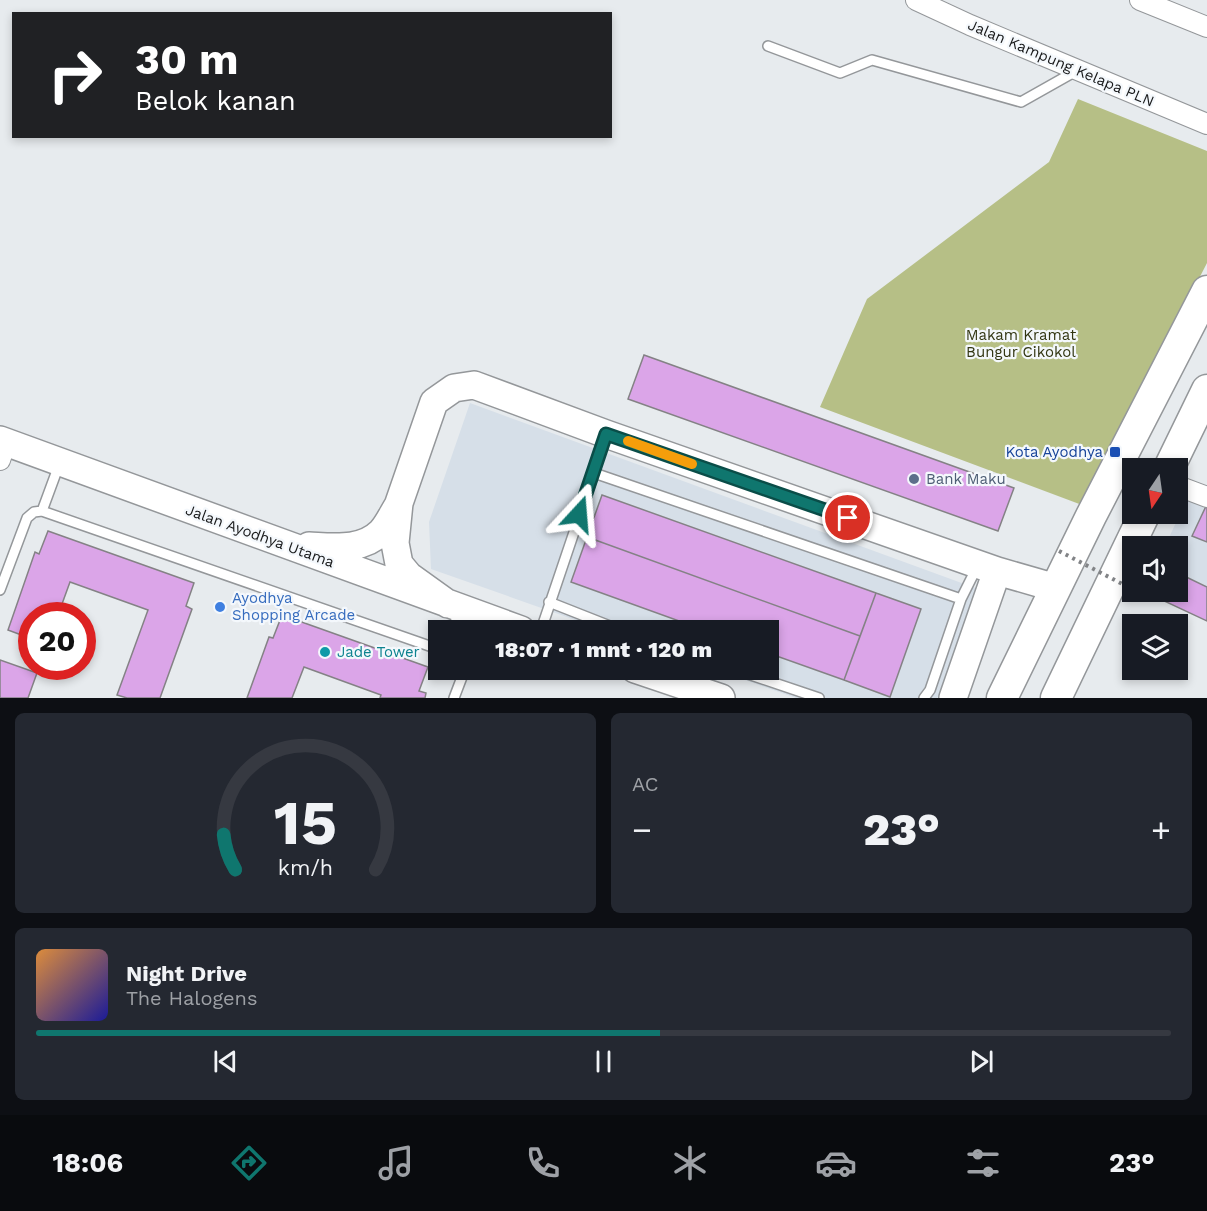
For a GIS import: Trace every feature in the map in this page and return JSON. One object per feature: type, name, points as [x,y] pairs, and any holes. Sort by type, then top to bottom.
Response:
[{"type":"main road","points":[[1002,698],[1207,291]]},
{"type":"main road","points":[[1173,458],[1207,390]]},
{"type":"main road","points":[[1056,698],[1139,524]]},
{"type":"street","name":"Jalan Kampung Kelapa PLN","points":[[916,0],[1207,124]]},
{"type":"street","points":[[1140,0],[1207,27]]},
{"type":"street","points":[[454,614],[409,576],[399,564],[395,543],[399,503],[434,402],[454,388],[474,385],[606,434],[988,568],[1056,588]]},
{"type":"street","name":"Jalan Ayodhya Utama","points":[[2,447],[60,463],[293,548],[454,614],[479,620]]},
{"type":"street","points":[[1188,490],[1207,497]]},
{"type":"street","points":[[293,548],[343,547],[364,544],[381,531],[399,503]]},
{"type":"street","points":[[953,698],[988,568]]},
{"type":"street","points":[[668,680],[721,698]]},
{"type":"lane","points":[[768,46],[840,73],[872,60],[1021,102],[1078,70]]},
{"type":"lane","points":[[544,620],[606,434]]},
{"type":"lane","points":[[42,511],[60,463]]},
{"type":"lane","points":[[594,473],[961,599]]},
{"type":"lane","points":[[0,590],[27,518],[34,512],[42,511],[428,646]]},
{"type":"lane","points":[[924,698],[930,690],[961,599],[988,568]]},
{"type":"lane","points":[[549,602],[595,620]]},
{"type":"lane","points":[[454,698],[461,680]]},
{"type":"lane","points":[[766,680],[819,698]]},
{"type":"path","points":[[1059,551],[1122,584]]},
{"type":"shaded area","points":[[470,403],[978,589],[941,694],[937,698],[796,698],[745,680],[779,680],[779,620],[576,620],[431,569],[429,522]]},
{"type":"shaded area","points":[[1188,497],[1207,504],[1207,620],[1168,602],[1188,602],[1188,536],[1170,536],[1175,524],[1188,524]]},
{"type":"green space","name":"Makam Kramat Bungur Cikokol","points":[[1078,99],[1207,151],[1207,263],[1082,505],[820,407],[867,299],[1049,162]]},
{"type":"building","points":[[644,355],[1014,488],[998,531],[628,399]]},
{"type":"building","points":[[602,495],[876,593],[860,636],[587,537]]},
{"type":"building","points":[[1207,504],[1207,542],[1192,536]]},
{"type":"building","points":[[48,531],[194,583],[186,606],[192,609],[160,698],[127,698],[117,695],[148,610],[70,582],[63,602],[18,602],[18,634],[8,630],[35,552],[39,554]]},
{"type":"building","points":[[587,537],[860,636],[844,680],[779,657],[779,620],[676,620],[571,582]]},
{"type":"building","points":[[1188,578],[1207,587],[1207,621],[1166,602],[1188,602]]},
{"type":"building","points":[[876,593],[921,609],[890,697],[844,680]]},
{"type":"building","name":"Jade Tower","points":[[282,615],[428,667],[419,691],[426,693],[425,698],[380,698],[381,695],[304,667],[292,698],[247,698],[269,637],[273,638]]},
{"type":"building","points":[[0,660],[18,666],[18,680],[34,680],[28,698],[0,698]]},
{"type":"slow traffic","points":[[628,441],[692,464]]},
{"type":"place","name":"Kota Ayodhya","points":[[1115,452]]},
{"type":"place","name":"Bank Maku","points":[[914,479]]},
{"type":"place","name":"Ayodhya Shopping Arcade","points":[[220,607]]},
{"type":"place","name":"Jade Tower","points":[[325,652]]},
{"type":"route","points":[[579,514],[606,434],[848,518]]}]
